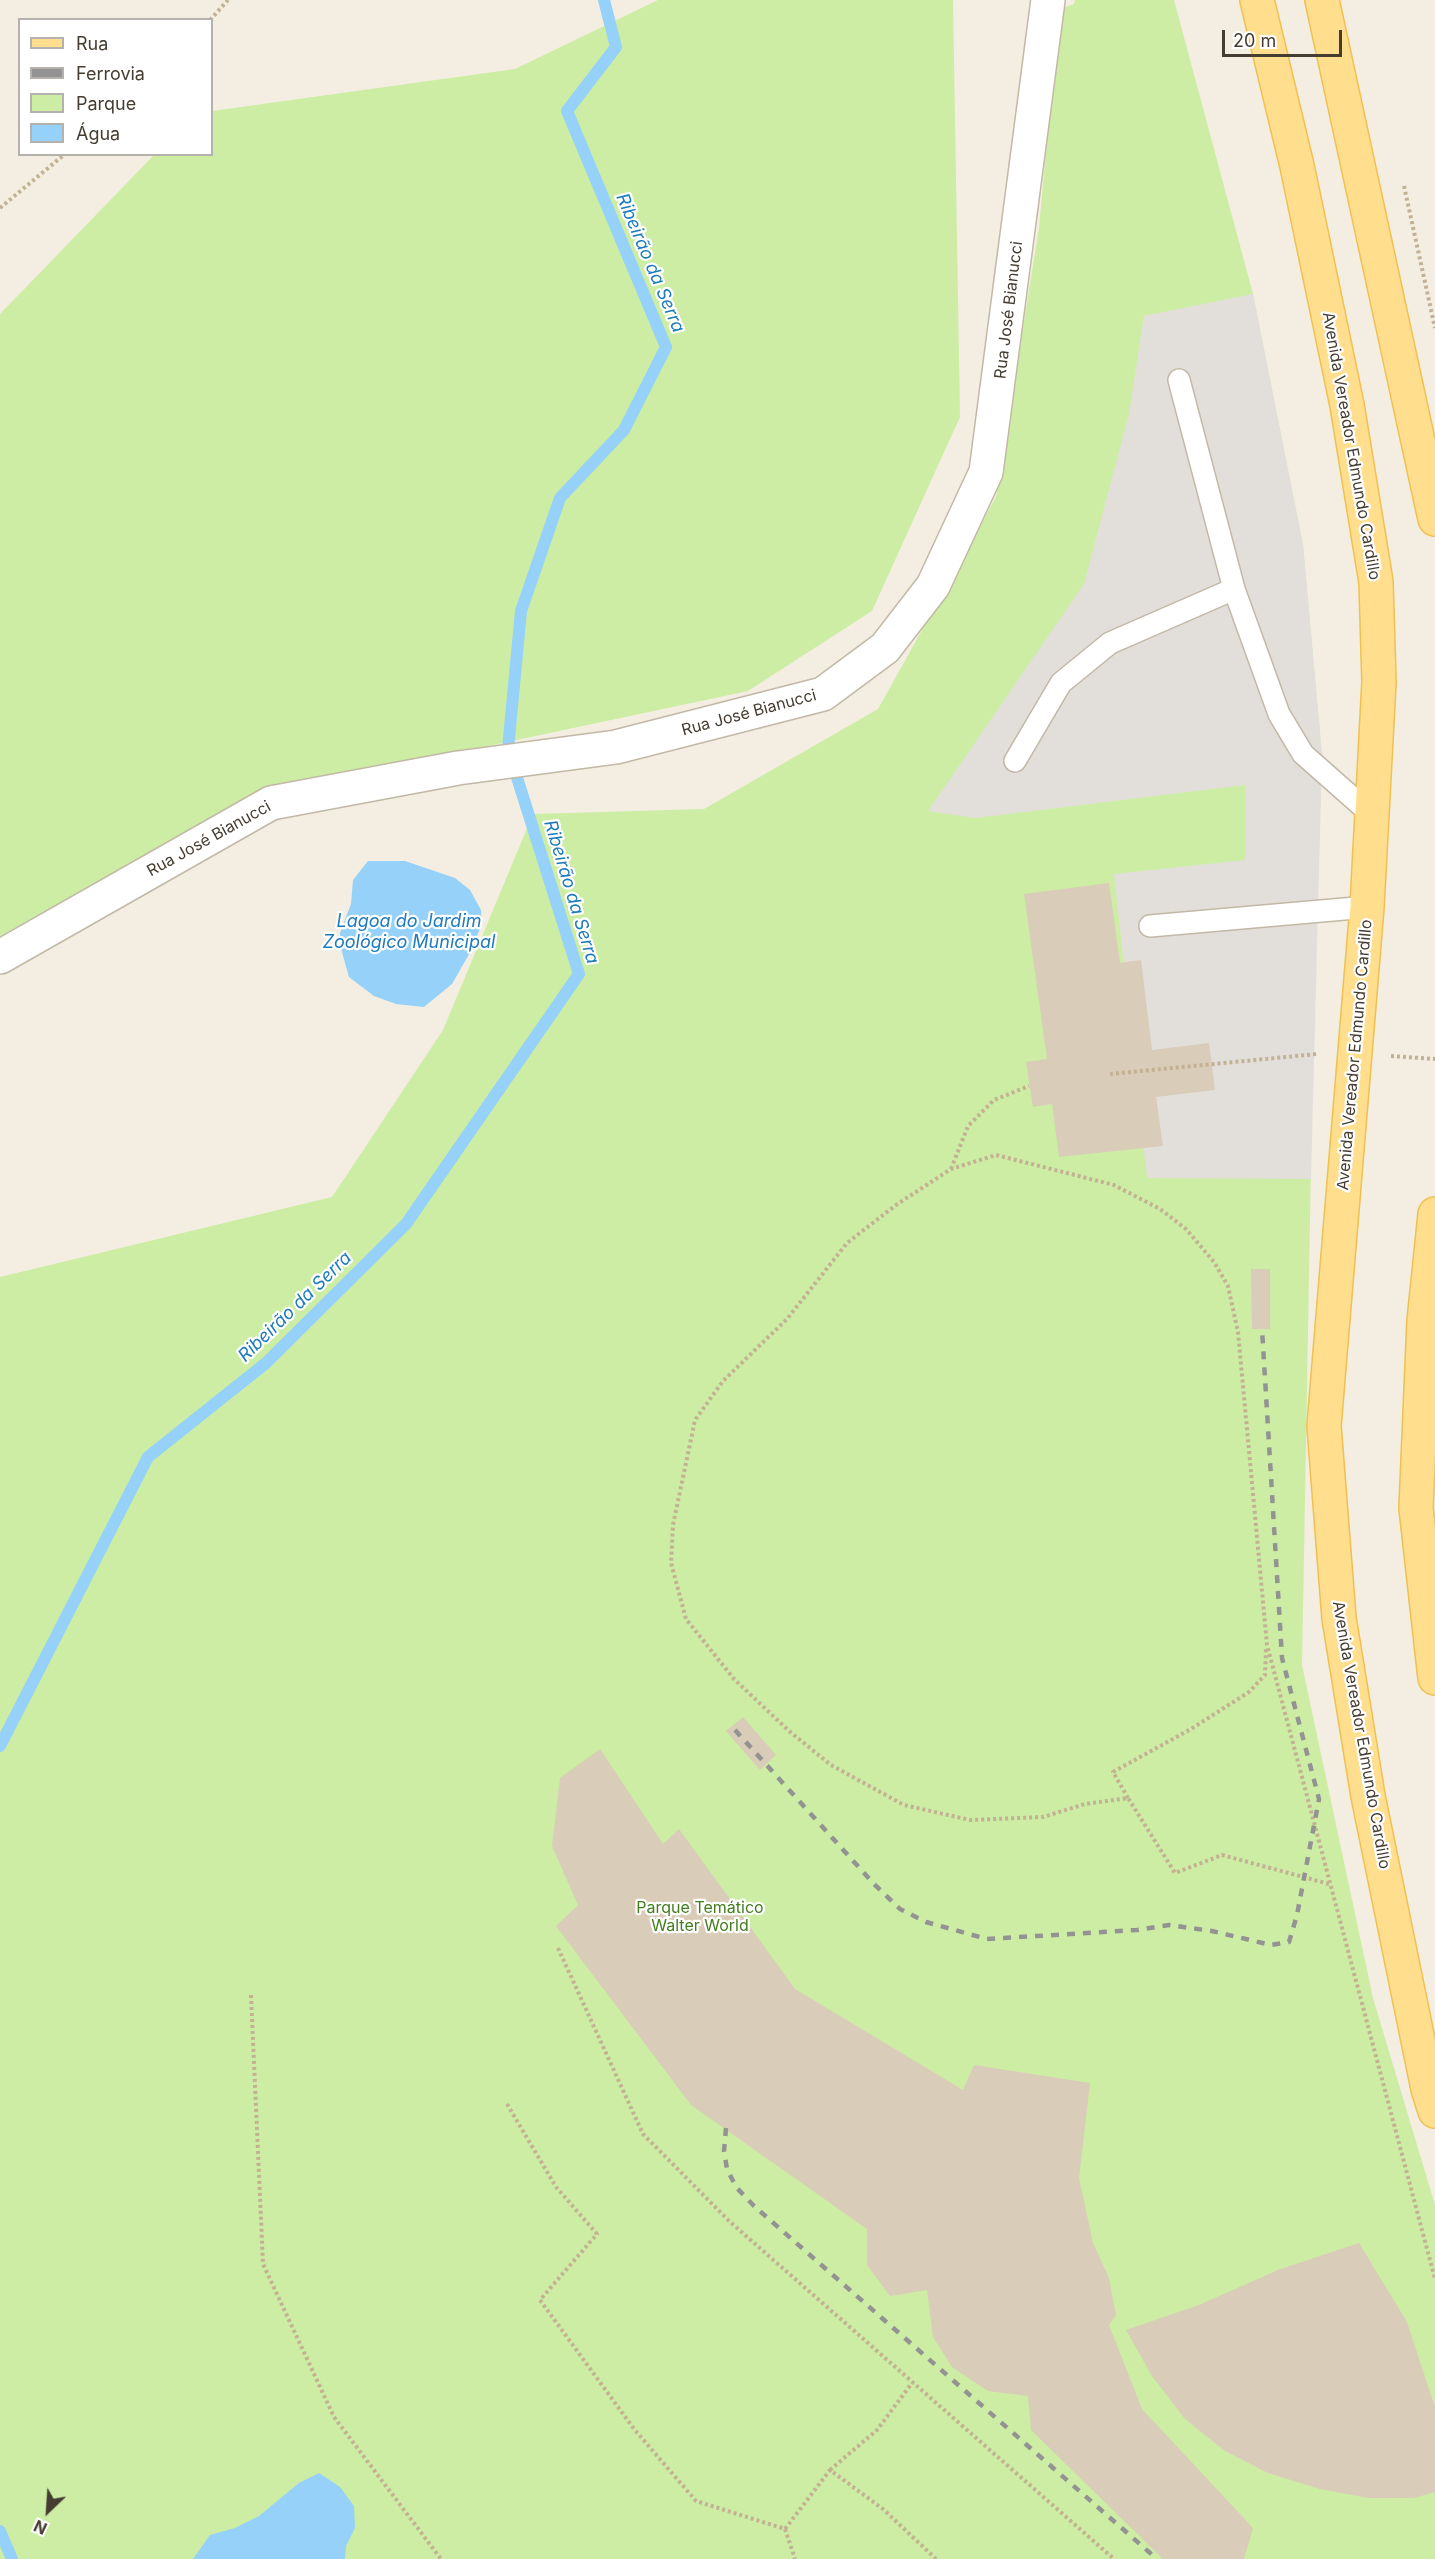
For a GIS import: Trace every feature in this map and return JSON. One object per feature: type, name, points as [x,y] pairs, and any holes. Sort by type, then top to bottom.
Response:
[{"type":"main road","name":"Avenida Vereador Edmundo Cardillo","points":[[1257,0],[1297,166],[1347,405],[1376,582],[1379,682],[1367,907],[1325,1438],[1341,1629],[1368,1796],[1428,2089],[1435,2111]]},
{"type":"main road","points":[[1322,0],[1435,519]]},
{"type":"main road","points":[[1435,1214],[1424,1321],[1416,1508],[1435,1678]]},
{"type":"street","name":"Rua José Bianucci","points":[[0,957],[271,803],[458,768],[616,747],[822,694],[885,648],[933,586],[987,472],[1048,0]]},
{"type":"lane","points":[[1179,380],[1234,589],[1279,714],[1303,754],[1372,815]]},
{"type":"lane","points":[[1015,761],[1061,683],[1110,643],[1234,589]]},
{"type":"lane","points":[[1150,926],[1367,907]]},
{"type":"path","points":[[212,18],[228,0]]},
{"type":"path","points":[[0,208],[63,156]]},
{"type":"path","points":[[1110,1074],[1313,1054],[1435,1059]]},
{"type":"path","points":[[951,1169],[968,1126],[994,1100],[1029,1086]]},
{"type":"path","points":[[1128,1798],[1085,1804],[1043,1817],[981,1820],[970,1820],[904,1805],[831,1765],[789,1731],[734,1679],[686,1619],[671,1563],[673,1525],[695,1420],[723,1381],[787,1319],[847,1244],[896,1205],[951,1169],[996,1155],[1114,1185],[1160,1209],[1186,1229],[1214,1262],[1228,1286],[1238,1332],[1267,1645],[1265,1675],[1249,1692],[1191,1729],[1113,1772],[1175,1873],[1222,1855],[1329,1884]]},
{"type":"path","points":[[1267,1645],[1435,2279]]},
{"type":"path","points":[[558,1948],[643,2134],[729,2221],[1114,2559]]},
{"type":"path","points":[[251,1995],[263,2264],[334,2417],[441,2559]]},
{"type":"path","points":[[507,2104],[556,2187],[597,2234],[540,2300],[634,2429],[696,2501],[785,2529]]},
{"type":"path","points":[[785,2529],[830,2470],[877,2430],[912,2383]]},
{"type":"path","points":[[830,2470],[883,2510],[936,2559]]},
{"type":"path","points":[[785,2529],[795,2559]]},
{"type":"green space","points":[[658,0],[953,0],[960,417],[872,611],[748,691],[446,755],[269,789],[0,936],[0,314],[153,156],[213,156],[213,111],[515,69]]},
{"type":"green space","name":"Parque Temático Walter World","points":[[1075,0],[1174,0],[1253,294],[1303,545],[1322,755],[1313,1054],[1302,1665],[1373,1998],[1435,2205],[1435,2559],[0,2559],[0,1277],[332,1197],[443,1030],[533,814],[704,809],[878,709],[996,497],[1039,228],[1059,9],[1074,4]]},
{"type":"shaded area","points":[[1253,294],[1303,545],[1322,755],[1311,1179],[1147,1178],[1114,874],[1245,860],[1245,785],[975,818],[928,811],[1084,584],[1129,414],[1144,316]]},
{"type":"water","name":"Lagoa do Jardim Zoológico Municipal","points":[[368,861],[405,861],[455,878],[470,890],[481,910],[482,923],[472,949],[452,984],[424,1007],[396,1004],[374,996],[349,977],[340,945],[340,933],[351,904],[353,880]]},
{"type":"water","points":[[319,2473],[340,2487],[354,2506],[355,2528],[346,2546],[345,2559],[193,2559],[210,2535],[235,2528],[259,2516],[299,2483]]},
{"type":"building","points":[[1109,883],[1120,963],[1141,960],[1152,1050],[1209,1043],[1215,1090],[1156,1097],[1163,1146],[1059,1157],[1052,1104],[1033,1107],[1026,1062],[1047,1059],[1024,894]]},
{"type":"building","points":[[1251,1269],[1270,1269],[1270,1329],[1252,1329]]},
{"type":"building","points":[[743,1717],[776,1755],[760,1770],[726,1731]]},
{"type":"building","points":[[600,1749],[663,1844],[679,1829],[795,1989],[963,2090],[974,2065],[1090,2083],[1079,2178],[1093,2243],[1109,2278],[1116,2315],[1109,2325],[1142,2409],[1253,2528],[1244,2559],[1163,2559],[1031,2430],[1028,2396],[988,2391],[952,2367],[933,2337],[927,2290],[890,2296],[867,2265],[867,2229],[691,2105],[556,1926],[578,1905],[552,1846],[560,1778]]},
{"type":"building","points":[[1359,2243],[1407,2322],[1435,2407],[1435,2492],[1414,2498],[1368,2498],[1320,2489],[1268,2473],[1225,2451],[1185,2419],[1152,2376],[1126,2330],[1199,2305],[1278,2270]]},
{"type":"waterway","name":"Ribeirão da Serra","points":[[0,1746],[148,1457],[266,1363],[406,1224],[579,974],[508,749],[521,611],[560,498],[624,430],[666,347],[567,111],[616,47],[604,0]]},
{"type":"waterway","name":"Ribeirão da Serra","points":[[0,2531],[12,2559]]},
{"type":"railway","points":[[735,1730],[874,1884],[900,1909],[926,1922],[987,1939],[1137,1930],[1169,1925],[1212,1931],[1271,1945],[1289,1942],[1297,1915],[1319,1799],[1282,1658],[1262,1329]]},
{"type":"railway","points":[[726,2128],[724,2151],[727,2169],[736,2187],[754,2206],[1157,2559]]}]
